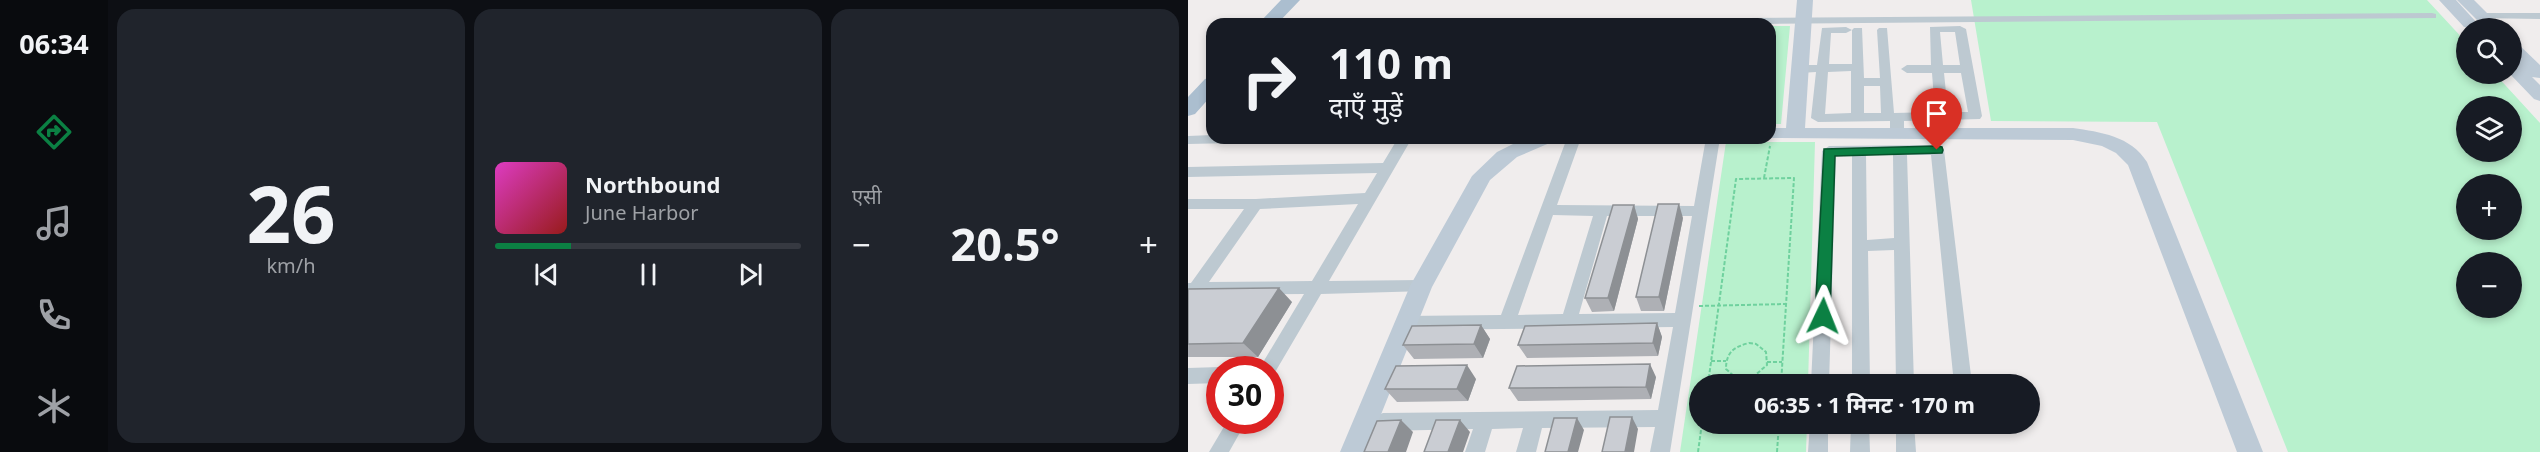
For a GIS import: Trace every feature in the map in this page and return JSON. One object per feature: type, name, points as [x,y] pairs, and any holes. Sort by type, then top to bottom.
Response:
[{"type":"main road","points":[[1257,18],[1274,0]]},
{"type":"main road","points":[[1272,18],[1291,0]]},
{"type":"main road","points":[[1188,89],[1206,70]]},
{"type":"main road","points":[[1188,109],[1206,90]]},
{"type":"street","points":[[1795,134],[1805,0]]},
{"type":"street","points":[[2447,0],[2473,11],[2540,16]]},
{"type":"street","points":[[1776,21],[2432,16]]},
{"type":"street","points":[[1934,29],[1940,69],[1942,117]]},
{"type":"street","points":[[1820,374],[1828,152],[1859,151],[1892,134],[1942,117],[1975,116],[1960,29],[1934,29],[1826,30],[1818,118],[1857,117],[1892,134],[1937,150],[1962,374]]},
{"type":"street","points":[[1857,30],[1857,117]]},
{"type":"street","points":[[1883,30],[1903,262],[1905,374]]},
{"type":"street","points":[[2522,57],[2540,75]]},
{"type":"street","points":[[1800,69],[1857,67]]},
{"type":"street","points":[[1906,69],[1966,69]]},
{"type":"street","points":[[2522,77],[2540,95]]},
{"type":"street","points":[[1857,82],[1886,81]]},
{"type":"street","points":[[1776,134],[2073,134],[2102,138],[2123,146],[2137,162],[2250,452]]},
{"type":"street","points":[[1188,140],[1206,140]]},
{"type":"street","points":[[1276,356],[1402,144]]},
{"type":"street","points":[[1353,452],[1421,286],[1482,176],[1495,161],[1514,148],[1526,144]]},
{"type":"street","points":[[1507,321],[1572,144]]},
{"type":"street","points":[[1660,452],[1712,144]]},
{"type":"street","points":[[1859,151],[1861,374]]},
{"type":"street","points":[[1188,172],[1388,168]]},
{"type":"street","points":[[1188,204],[1256,204],[1369,198]]},
{"type":"street","points":[[1192,289],[1256,204]]},
{"type":"street","points":[[1569,321],[1602,209]]},
{"type":"street","points":[[1548,210],[1700,211]]},
{"type":"street","points":[[1859,246],[1900,244]]},
{"type":"street","points":[[1192,289],[1421,286]]},
{"type":"street","points":[[1404,323],[1569,321],[1683,313]]},
{"type":"street","points":[[1188,376],[1206,375]]},
{"type":"street","points":[[1365,422],[1665,418]]},
{"type":"street","points":[[1475,452],[1486,420]]},
{"type":"street","points":[[1526,452],[1535,420]]},
{"type":"street","points":[[1219,452],[1230,434]]},
{"type":"street","points":[[1818,452],[1819,434]]},
{"type":"street","points":[[1860,434],[1860,452]]},
{"type":"street","points":[[1905,434],[1906,452]]},
{"type":"path","points":[[1764,178],[1769,144]]},
{"type":"path","points":[[1709,374],[1736,178],[1794,178],[1782,374]]},
{"type":"path","points":[[1683,313],[1719,306],[1787,304]]},
{"type":"path","points":[[1749,343],[1766,352],[1767,362],[1759,375],[1747,380],[1734,378],[1729,374],[1726,361],[1735,347],[1749,343]]},
{"type":"path","points":[[1711,361],[1726,361]]},
{"type":"path","points":[[1767,362],[1783,362]]},
{"type":"path","points":[[1698,452],[1700,434]]},
{"type":"path","points":[[1777,452],[1778,434]]},
{"type":"green space","points":[[1971,0],[2427,0],[2456,31],[2456,84],[2504,84],[2515,96],[2456,96],[2456,162],[2522,162],[2522,103],[2540,123],[2540,452],[2288,452],[2157,122],[1991,121]]},
{"type":"green space","points":[[1776,26],[1790,26],[1781,124],[1776,124]]},
{"type":"green space","points":[[1815,142],[1808,374],[1692,374],[1726,144]]},
{"type":"green space","points":[[1689,391],[1689,434],[1807,434],[1806,452],[1680,452]]},
{"type":"building","points":[[1658,204],[1679,204],[1659,297],[1636,297]]},
{"type":"building","points":[[1613,205],[1634,205],[1608,298],[1585,298]]},
{"type":"building","points":[[1279,288],[1243,343],[1188,344],[1188,289]]},
{"type":"building","points":[[1657,323],[1653,343],[1518,345],[1525,326]]},
{"type":"building","points":[[1481,325],[1474,344],[1403,345],[1412,326]]},
{"type":"building","points":[[1650,364],[1646,387],[1509,388],[1517,366]]},
{"type":"building","points":[[1467,365],[1457,389],[1385,389],[1396,366]]},
{"type":"building","points":[[1610,417],[1632,417],[1625,452],[1602,452]]},
{"type":"building","points":[[1554,418],[1577,418],[1568,452],[1545,452]]},
{"type":"building","points":[[1401,420],[1388,452],[1364,452],[1377,421]]},
{"type":"building","points":[[1436,420],[1460,420],[1448,452],[1424,452]]},
{"type":"route","points":[[1823,316],[1828,152],[1937,150]]}]
